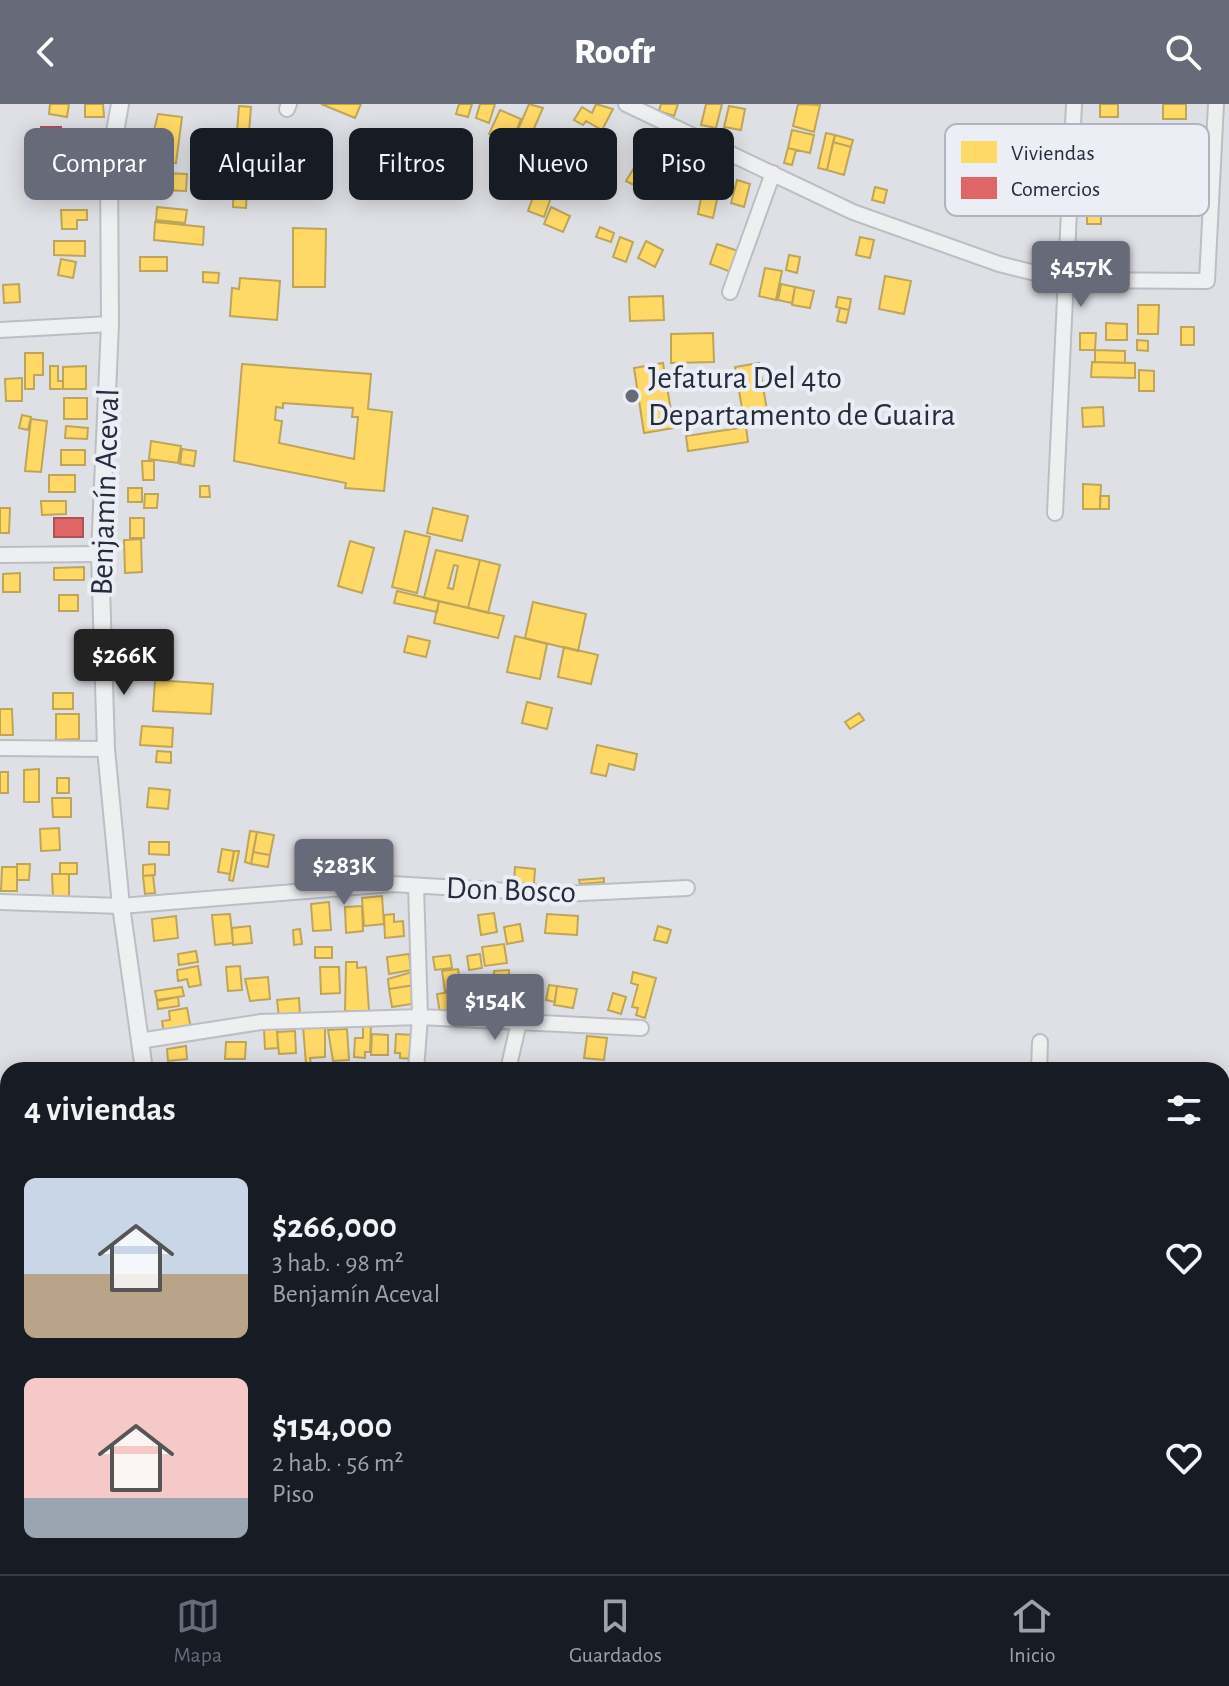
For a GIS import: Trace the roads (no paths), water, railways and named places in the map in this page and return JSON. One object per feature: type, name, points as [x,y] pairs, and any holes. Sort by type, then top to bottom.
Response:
[{"type":"street","name":"Benjamín Aceval","points":[[120,104],[109,165],[110,324],[100,554],[106,749],[121,906],[143,1062]]},
{"type":"street","points":[[1073,124],[1074,104]]},
{"type":"street","points":[[633,105],[853,212],[999,264],[1064,280],[1207,281],[1216,104]]},
{"type":"street","points":[[730,292],[773,173]]},
{"type":"street","points":[[1055,513],[1068,216]]},
{"type":"street","points":[[0,330],[110,324]]},
{"type":"street","points":[[0,555],[100,554]]},
{"type":"street","points":[[0,748],[106,749]]},
{"type":"street","name":"Don Bosco","points":[[0,902],[121,906],[392,884],[561,894],[687,888]]},
{"type":"street","points":[[416,886],[420,1017],[417,1062]]},
{"type":"street","points":[[139,1041],[261,1022],[420,1017],[641,1028]]},
{"type":"street","points":[[510,1062],[519,1022]]},
{"type":"street","points":[[1039,1062],[1040,1042]]},
{"type":"place","name":"Jefatura Del 4to Departamento de Guaira","points":[[632,396]]}]
